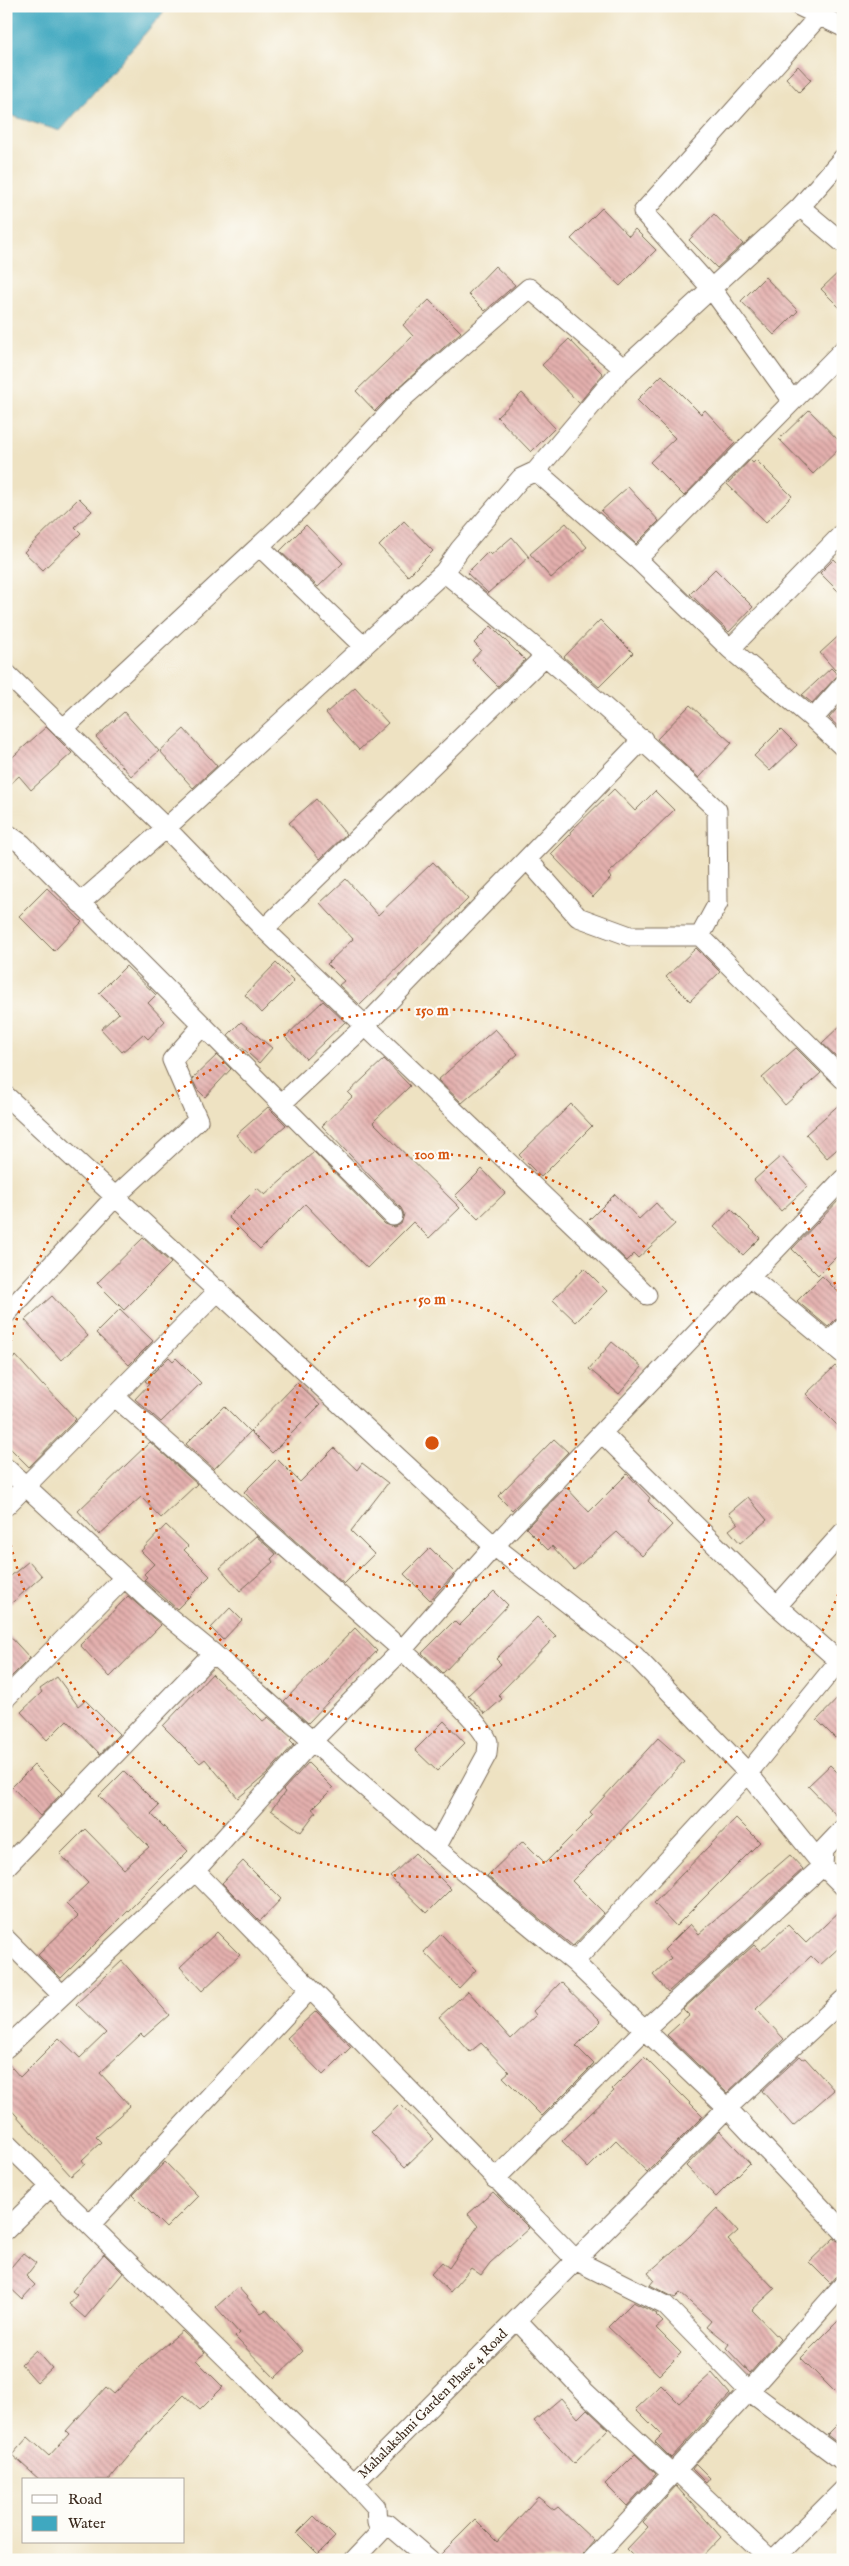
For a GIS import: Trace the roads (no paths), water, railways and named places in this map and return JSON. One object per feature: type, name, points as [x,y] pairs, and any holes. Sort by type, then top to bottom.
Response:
[{"type":"street","points":[[799,6],[843,27]]},
{"type":"street","points":[[792,400],[711,288],[643,212],[819,16]]},
{"type":"street","points":[[80,903],[166,828],[362,645],[444,572],[460,549],[521,478],[536,472],[624,369],[800,206],[843,158]]},
{"type":"street","points":[[800,206],[843,243]]},
{"type":"street","points":[[63,728],[300,508],[404,397],[529,288],[624,369]]},
{"type":"street","points":[[636,559],[843,350]]},
{"type":"street","points":[[536,472],[636,559],[730,649],[843,747]]},
{"type":"street","points":[[730,649],[843,533]]},
{"type":"street","points":[[259,546],[362,645]]},
{"type":"street","points":[[444,572],[546,655],[643,739],[717,810],[718,903],[700,936]]},
{"type":"street","points":[[264,929],[546,655]]},
{"type":"street","points":[[6,673],[166,828],[264,929],[647,1295]]},
{"type":"street","points":[[813,719],[843,684]]},
{"type":"street","points":[[281,1104],[365,1026],[643,739]]},
{"type":"street","points":[[8,836],[22,844],[393,1216]]},
{"type":"street","points":[[527,859],[578,917],[630,936],[700,936],[843,1079]]},
{"type":"street","points":[[6,1314],[116,1196],[198,1120],[172,1060],[203,1025]]},
{"type":"street","points":[[6,1096],[219,1290],[494,1546],[634,1655],[748,1774],[823,1866],[843,1886]]},
{"type":"street","points":[[6,2048],[195,1871],[312,1741],[402,1650],[494,1546],[843,1179]]},
{"type":"street","points":[[750,1277],[836,1348],[843,1328]]},
{"type":"street","points":[[6,1506],[219,1290]]},
{"type":"street","points":[[114,1396],[402,1650],[442,1687],[480,1728],[488,1742],[487,1754],[481,1769],[436,1848]]},
{"type":"street","points":[[574,1962],[748,1774],[839,1661],[777,1606],[602,1433]]},
{"type":"street","points":[[6,1468],[124,1578],[214,1653],[436,1848],[574,1962],[727,2108],[843,2231]]},
{"type":"street","points":[[777,1606],[843,1532]]},
{"type":"street","points":[[6,1698],[124,1578]]},
{"type":"street","points":[[6,1867],[214,1653]]},
{"type":"street","points":[[495,2179],[645,2029],[823,1866],[824,1849],[843,1830]]},
{"type":"street","points":[[195,1871],[576,2262],[665,2305],[749,2391],[843,2461]]},
{"type":"street","points":[[6,1939],[62,1995]]},
{"type":"street","points":[[90,2225],[309,1990]]},
{"type":"street","name":"Mahalakshmi Garden Phase 4 Road","points":[[6,2143],[354,2483],[576,2262],[727,2108],[843,2000]]},
{"type":"street","points":[[6,2230],[50,2187]]},
{"type":"street","points":[[592,2560],[749,2391],[843,2285]]},
{"type":"street","points":[[517,2320],[586,2393],[772,2560],[843,2490]]},
{"type":"street","points":[[354,2483],[376,2508],[377,2523],[388,2524],[430,2560]]},
{"type":"street","points":[[354,2560],[388,2524]]},
{"type":"water","points":[[6,6],[169,6],[60,131],[6,114]]}]
